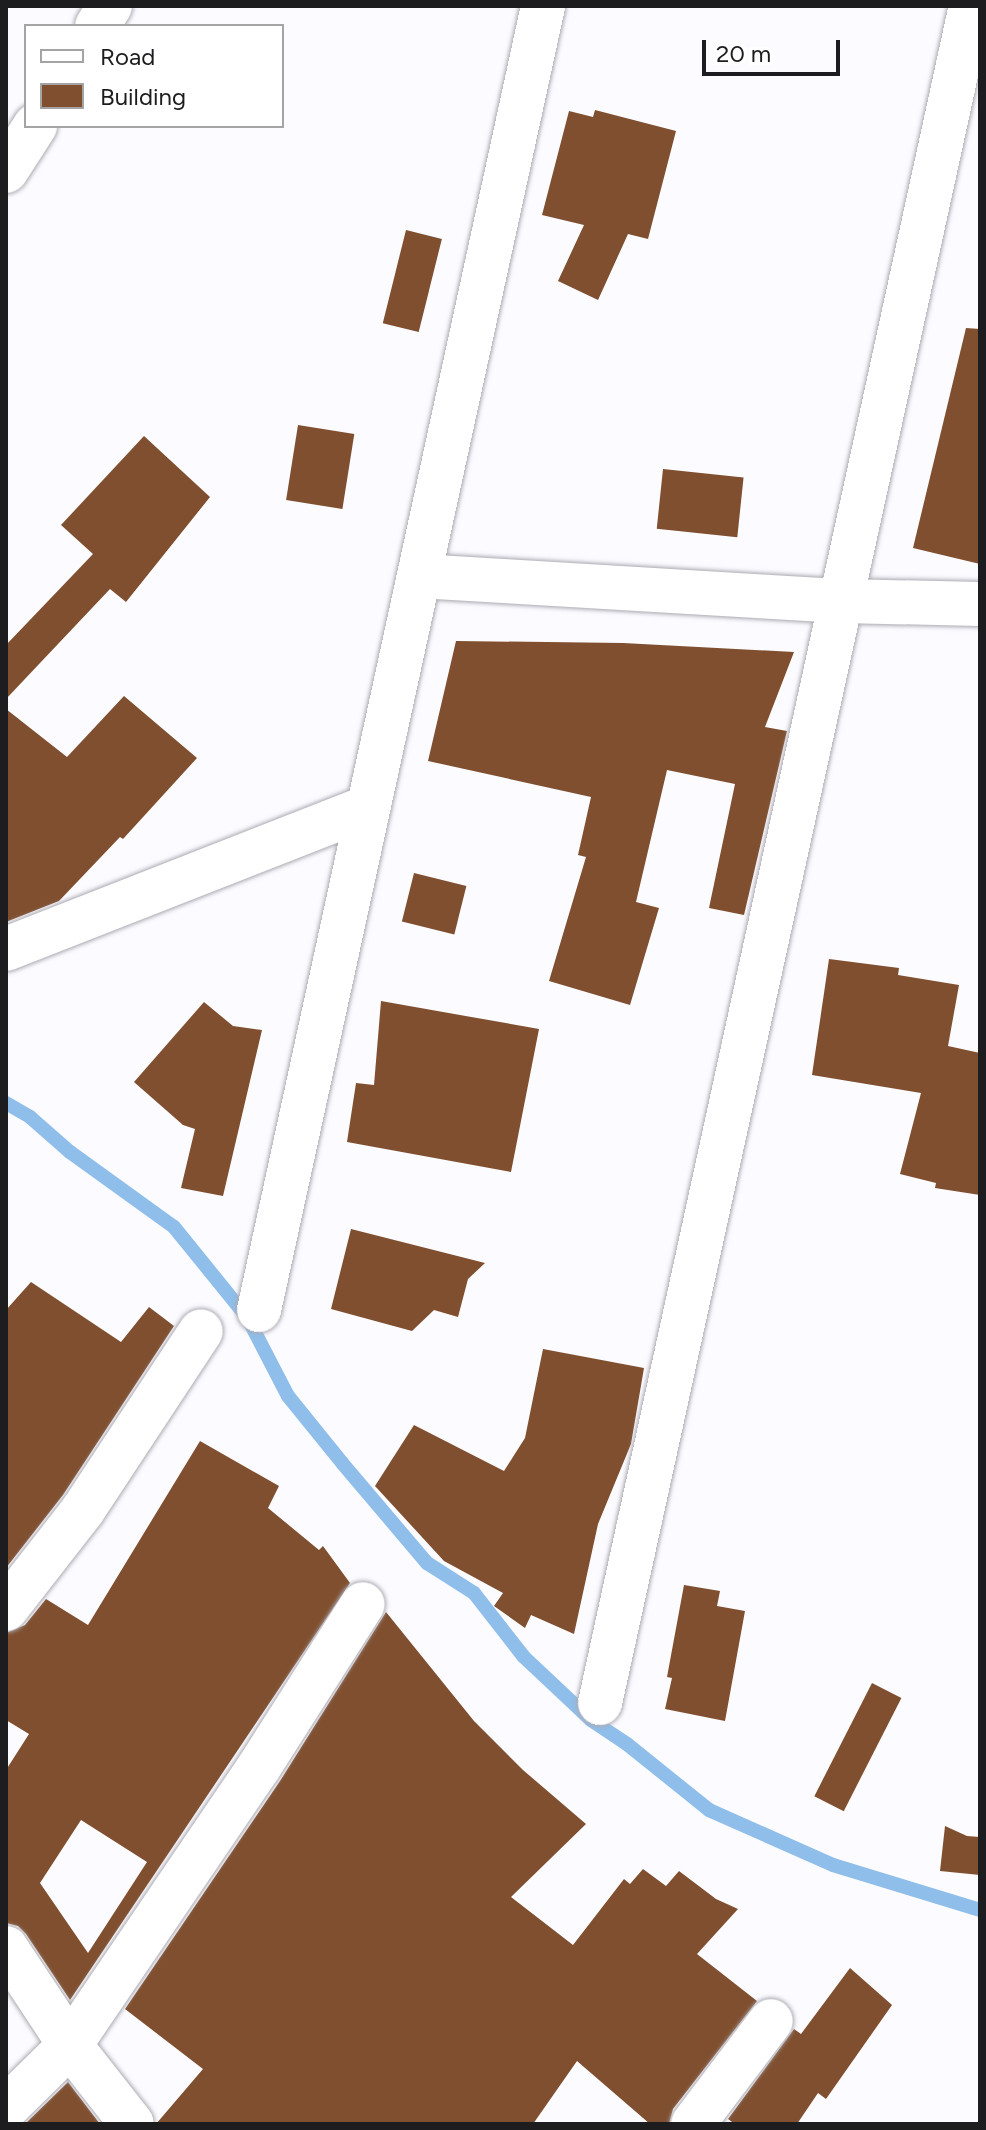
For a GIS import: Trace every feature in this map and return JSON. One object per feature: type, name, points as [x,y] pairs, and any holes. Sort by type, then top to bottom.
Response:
[{"type":"street","points":[[98,24],[110,6]]},
{"type":"street","points":[[259,1310],[543,6]]},
{"type":"street","points":[[600,1703],[971,6]]},
{"type":"street","points":[[6,171],[34,128]]},
{"type":"street","points":[[419,576],[841,601],[980,604]]},
{"type":"street","points":[[6,949],[368,807]]},
{"type":"street","points":[[6,1609],[83,1510],[201,1331]]},
{"type":"street","points":[[6,2108],[70,2045],[259,1767],[363,1604]]},
{"type":"street","points":[[6,1948],[70,2045],[132,2124]]},
{"type":"street","points":[[693,2124],[771,2021]]},
{"type":"building","points":[[595,110],[676,131],[648,239],[628,234],[598,300],[558,281],[584,225],[542,215],[569,111],[593,117]]},
{"type":"building","points":[[406,230],[442,239],[419,332],[383,323]]},
{"type":"building","points":[[966,328],[980,329],[980,564],[913,548]]},
{"type":"building","points":[[298,425],[354,434],[342,509],[286,500]]},
{"type":"building","points":[[144,436],[210,497],[126,602],[110,589],[6,699],[6,645],[93,554],[61,525]]},
{"type":"building","points":[[663,469],[744,477],[737,537],[657,529]]},
{"type":"building","points":[[456,641],[623,643],[794,652],[765,727],[787,731],[744,915],[709,908],[735,784],[667,770],[636,902],[659,908],[630,1005],[549,981],[586,857],[578,855],[591,797],[428,761]]},
{"type":"building","points":[[124,696],[197,758],[123,839],[120,837],[59,901],[6,922],[6,709],[67,757]]},
{"type":"building","points":[[414,873],[466,886],[454,935],[402,922]]},
{"type":"building","points":[[829,959],[899,968],[898,975],[959,985],[948,1046],[980,1053],[980,1195],[935,1188],[936,1183],[900,1174],[921,1093],[812,1075]]},
{"type":"building","points":[[381,1001],[539,1029],[511,1172],[347,1142],[356,1083],[374,1085]]},
{"type":"building","points":[[204,1002],[233,1026],[262,1030],[223,1196],[181,1188],[195,1129],[183,1125],[134,1082]]},
{"type":"building","points":[[351,1229],[485,1263],[468,1279],[458,1317],[434,1310],[412,1331],[331,1309]]},
{"type":"building","points":[[31,1282],[121,1342],[149,1307],[174,1326],[63,1495],[6,1568],[6,1310]]},
{"type":"building","points":[[543,1349],[644,1368],[631,1444],[598,1524],[574,1634],[531,1615],[525,1628],[494,1606],[503,1593],[444,1561],[375,1486],[414,1425],[504,1471],[525,1438]]},
{"type":"building","points":[[200,1441],[279,1486],[268,1508],[319,1550],[323,1546],[350,1583],[70,2000],[26,1934],[18,1926],[6,1923],[6,1770],[29,1734],[6,1720],[6,1633],[25,1625],[46,1599],[88,1625]],"holes":[[[81,1820],[147,1862],[88,1953],[40,1883]]]},
{"type":"building","points":[[684,1585],[720,1591],[717,1606],[745,1611],[725,1721],[665,1709],[672,1678],[667,1677]]},
{"type":"building","points":[[386,1612],[474,1721],[523,1770],[586,1824],[511,1897],[573,1945],[624,1879],[630,1884],[643,1869],[666,1886],[679,1871],[716,1899],[738,1909],[697,1954],[757,2001],[673,2109],[669,2124],[650,2124],[577,2061],[533,2124],[156,2124],[203,2069],[125,2009],[280,1781]]},
{"type":"building","points":[[872,1683],[901,1698],[844,1811],[814,1796]]},
{"type":"building","points":[[945,1826],[967,1836],[980,1837],[980,1875],[940,1871]]},
{"type":"building","points":[[850,1968],[892,2005],[826,2099],[818,2093],[797,2124],[735,2124],[728,2119],[794,2029],[801,2034]]},
{"type":"building","points":[[68,2082],[100,2124],[25,2124]]},
{"type":"waterway","points":[[6,1103],[30,1117],[70,1152],[174,1227],[247,1317],[288,1396],[343,1464],[427,1563],[474,1593],[524,1657],[591,1720],[627,1744],[709,1810],[833,1865],[980,1910]]}]
